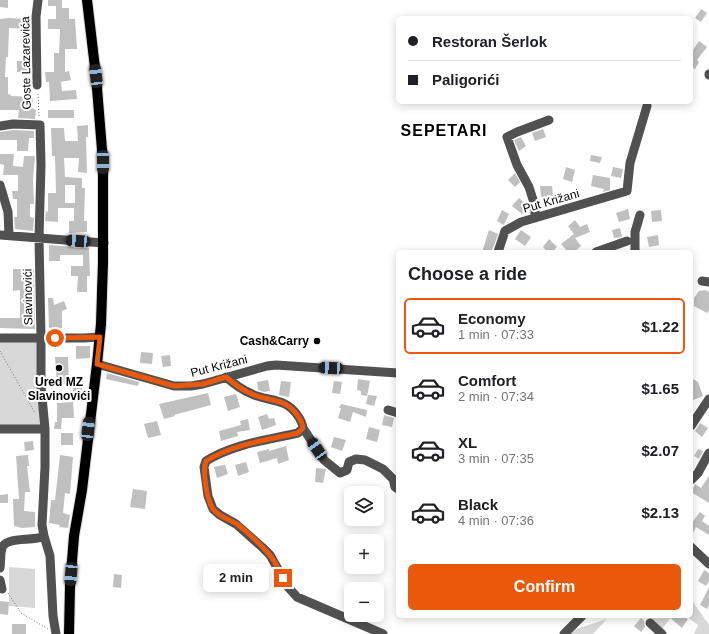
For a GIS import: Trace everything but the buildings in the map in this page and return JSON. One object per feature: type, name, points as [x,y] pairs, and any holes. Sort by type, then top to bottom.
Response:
[{"type":"main road","points":[[69,634],[70,586],[74,536],[82,490],[100,337],[104,242],[103,162],[96,76],[87,0]]},
{"type":"street","name":"Goste Lazarevića","points":[[37,85],[36,17],[38,0]]},
{"type":"street","name":"Put Križani","points":[[499,250],[505,231],[521,222],[627,191],[630,163],[647,106]]},
{"type":"street","points":[[535,218],[535,206],[529,187],[517,164],[507,137],[548,120]]},
{"type":"street","name":"Goste Lazarevića","points":[[0,126],[13,124],[40,125],[41,165],[38,238]]},
{"type":"street","points":[[0,185],[8,212],[4,235],[104,242]]},
{"type":"street","points":[[635,250],[635,232],[640,215]]},
{"type":"street","name":"Slavinovići","points":[[0,338],[41,338],[38,238]]},
{"type":"street","points":[[602,250],[627,241]]},
{"type":"street","points":[[56,633],[53,616],[50,556],[42,525],[45,429],[41,386],[41,338],[100,337]]},
{"type":"street","name":"Put Križani","points":[[97,364],[174,386],[203,384],[267,366],[276,365],[396,373]]},
{"type":"street","points":[[226,377],[236,386],[252,394],[285,404],[300,418],[303,423],[303,428],[324,460],[340,473],[346,470],[349,462],[356,459],[365,460],[383,469],[393,479],[396,488]]},
{"type":"street","points":[[693,423],[709,399]]},
{"type":"street","points":[[388,410],[396,412]]},
{"type":"street","points":[[303,428],[298,433],[244,445],[206,461],[204,467],[208,496],[213,509],[220,515],[236,524],[270,555],[288,586],[297,598],[383,634]]},
{"type":"street","points":[[0,429],[45,429]]},
{"type":"street","points":[[693,478],[698,473],[709,453]]},
{"type":"street","points":[[0,568],[2,548],[5,544],[14,540],[38,539],[44,536]]},
{"type":"street","points":[[693,549],[709,564]]},
{"type":"street","points":[[564,634],[580,618]]},
{"type":"street","points":[[650,623],[662,634]]},
{"type":"path","name":"Goste Lazarevića","points":[[37,85],[40,125]]},
{"type":"path","points":[[0,351],[37,416]]},
{"type":"path","points":[[3,588],[21,613],[43,627],[56,633]]},
{"type":"shaded area","points":[[0,338],[41,338],[45,429],[0,429]]},
{"type":"shaded area","points":[[9,567],[35,569],[35,608],[9,606]]},
{"type":"shaded area","points":[[693,602],[709,625],[709,634],[694,634],[698,625],[689,618],[693,618]]},
{"type":"shaded area","points":[[650,618],[670,618],[662,629]]},
{"type":"shaded area","points":[[607,619],[593,634],[561,634]]},
{"type":"place","name":"Cash&Carry","points":[[317,341]]},
{"type":"place","name":"Ured MZ Slavinovići","points":[[59,368]]},
{"type":"district","name":"SEPETARI","points":[[444,130]]},
{"type":"route","points":[[55,338],[100,337],[97,364],[174,386],[203,384],[226,377],[236,386],[252,394],[267,400],[285,404],[300,418],[303,423],[303,428],[298,433],[244,445],[227,451],[210,458],[206,461],[204,467],[208,496],[213,509],[220,515],[236,524],[262,547],[270,555],[283,578]]}]
